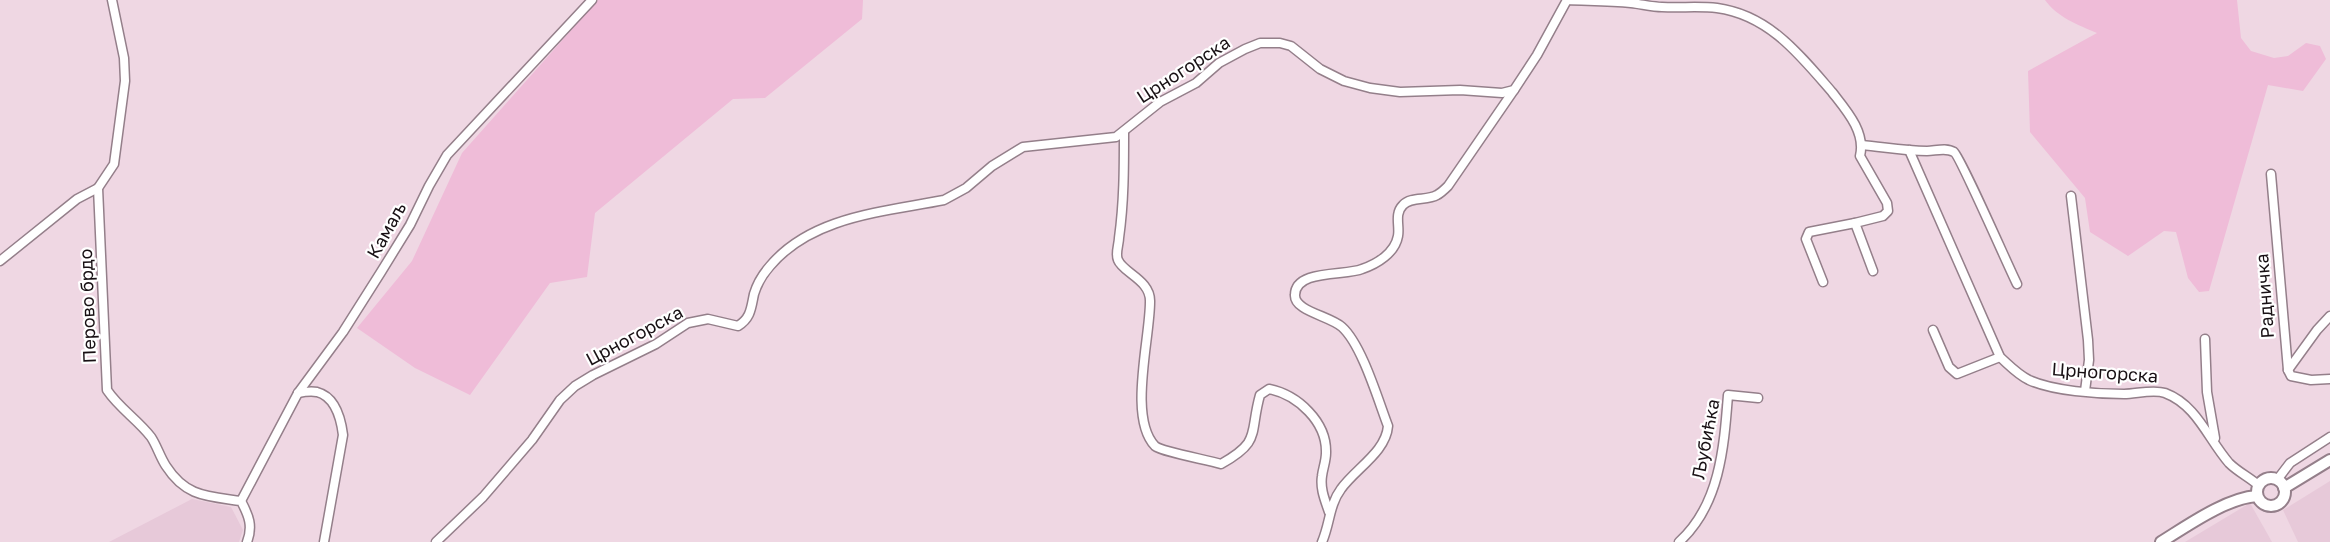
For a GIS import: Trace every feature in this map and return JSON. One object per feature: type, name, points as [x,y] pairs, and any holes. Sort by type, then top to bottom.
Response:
[{"type":"street","points":[[0,261],[76,199],[98,188],[114,164],[125,81],[124,57],[112,0]]},
{"type":"street","name":"Камаљ","points":[[241,501],[298,393],[343,332],[381,272],[410,225],[447,155],[592,0]]},
{"type":"street","points":[[1322,542],[1329,512],[1340,490],[1387,436],[1388,426],[1358,352],[1343,328],[1330,318],[1304,309],[1296,303],[1294,296],[1296,288],[1302,281],[1315,276],[1361,270],[1386,256],[1393,249],[1398,237],[1398,214],[1402,206],[1411,200],[1437,195],[1448,186],[1537,55],[1567,0],[1630,3],[1661,8],[1719,9],[1762,23],[1783,37],[1837,99],[1856,125],[1863,145],[1860,156],[1887,203],[1888,211],[1883,216],[1809,232],[1806,239],[1823,282]]},
{"type":"street","name":"Црногорска","points":[[436,542],[483,497],[532,440],[560,400],[575,386],[656,344],[688,323],[708,319],[738,326],[744,322],[751,311],[759,282],[770,266],[796,242],[823,228],[854,217],[944,200],[954,196],[992,166],[1023,147],[1116,137],[1160,102],[1196,83],[1219,63],[1245,49],[1260,44],[1280,43],[1291,46],[1320,69],[1344,81],[1370,88],[1400,92],[1460,90],[1502,93],[1514,90]]},
{"type":"street","points":[[1124,132],[1123,208],[1117,256],[1120,264],[1143,284],[1151,299],[1141,400],[1149,437],[1156,448],[1221,464],[1239,454],[1250,443],[1260,395],[1269,389],[1284,392],[1306,409],[1324,433],[1327,454],[1322,477],[1322,493],[1329,512]]},
{"type":"street","points":[[1863,145],[1909,150],[1953,151],[1960,159],[1978,203],[2017,284]]},
{"type":"street","name":"Црногорска","points":[[1909,150],[2000,357],[2016,372],[2035,382],[2085,391],[2122,394],[2162,392],[2178,399],[2191,411],[2230,463],[2258,490]]},
{"type":"street","name":"Радничка","points":[[2271,174],[2284,349],[2288,370]]},
{"type":"street","name":"Перово брдо","points":[[98,188],[107,390],[151,438],[165,465],[187,490],[211,497],[241,501]]},
{"type":"street","points":[[2071,196],[2088,340],[2089,360],[2085,391]]},
{"type":"street","points":[[1855,223],[1873,271]]},
{"type":"street","points":[[2330,316],[2288,370],[2291,376],[2330,379]]},
{"type":"street","points":[[1933,330],[1949,367],[1957,374],[2000,357]]},
{"type":"street","points":[[2205,339],[2207,392],[2215,442]]},
{"type":"street","points":[[298,393],[318,392],[328,399],[341,418],[342,435],[324,542]]},
{"type":"street","name":"Љубићка","points":[[1679,542],[1701,515],[1719,474],[1728,395],[1758,398]]},
{"type":"street","points":[[2258,490],[2264,505],[2276,506],[2282,500],[2281,484],[2289,463],[2330,437]]},
{"type":"street","points":[[2160,542],[2258,490],[2267,478],[2281,484],[2330,460]]},
{"type":"street","points":[[241,501],[250,521],[251,531],[247,542]]},
{"type":"shaded area","points":[[598,0],[863,0],[862,19],[765,98],[733,99],[595,213],[587,277],[550,283],[470,395],[415,368],[357,328],[412,261],[462,153]]},
{"type":"shaded area","points":[[2045,0],[2237,0],[2241,38],[2251,51],[2274,58],[2288,56],[2306,43],[2320,46],[2326,59],[2303,91],[2268,85],[2209,291],[2199,292],[2188,278],[2176,232],[2164,231],[2128,256],[2090,232],[2085,198],[2030,132],[2028,71],[2097,33],[2062,16]]},
{"type":"shaded area","points":[[2330,481],[2330,542],[2298,542],[2283,510]]},
{"type":"shaded area","points":[[192,499],[231,507],[243,530],[239,542],[109,542]]},
{"type":"shaded area","points":[[2250,503],[2272,542],[2185,542]]}]
